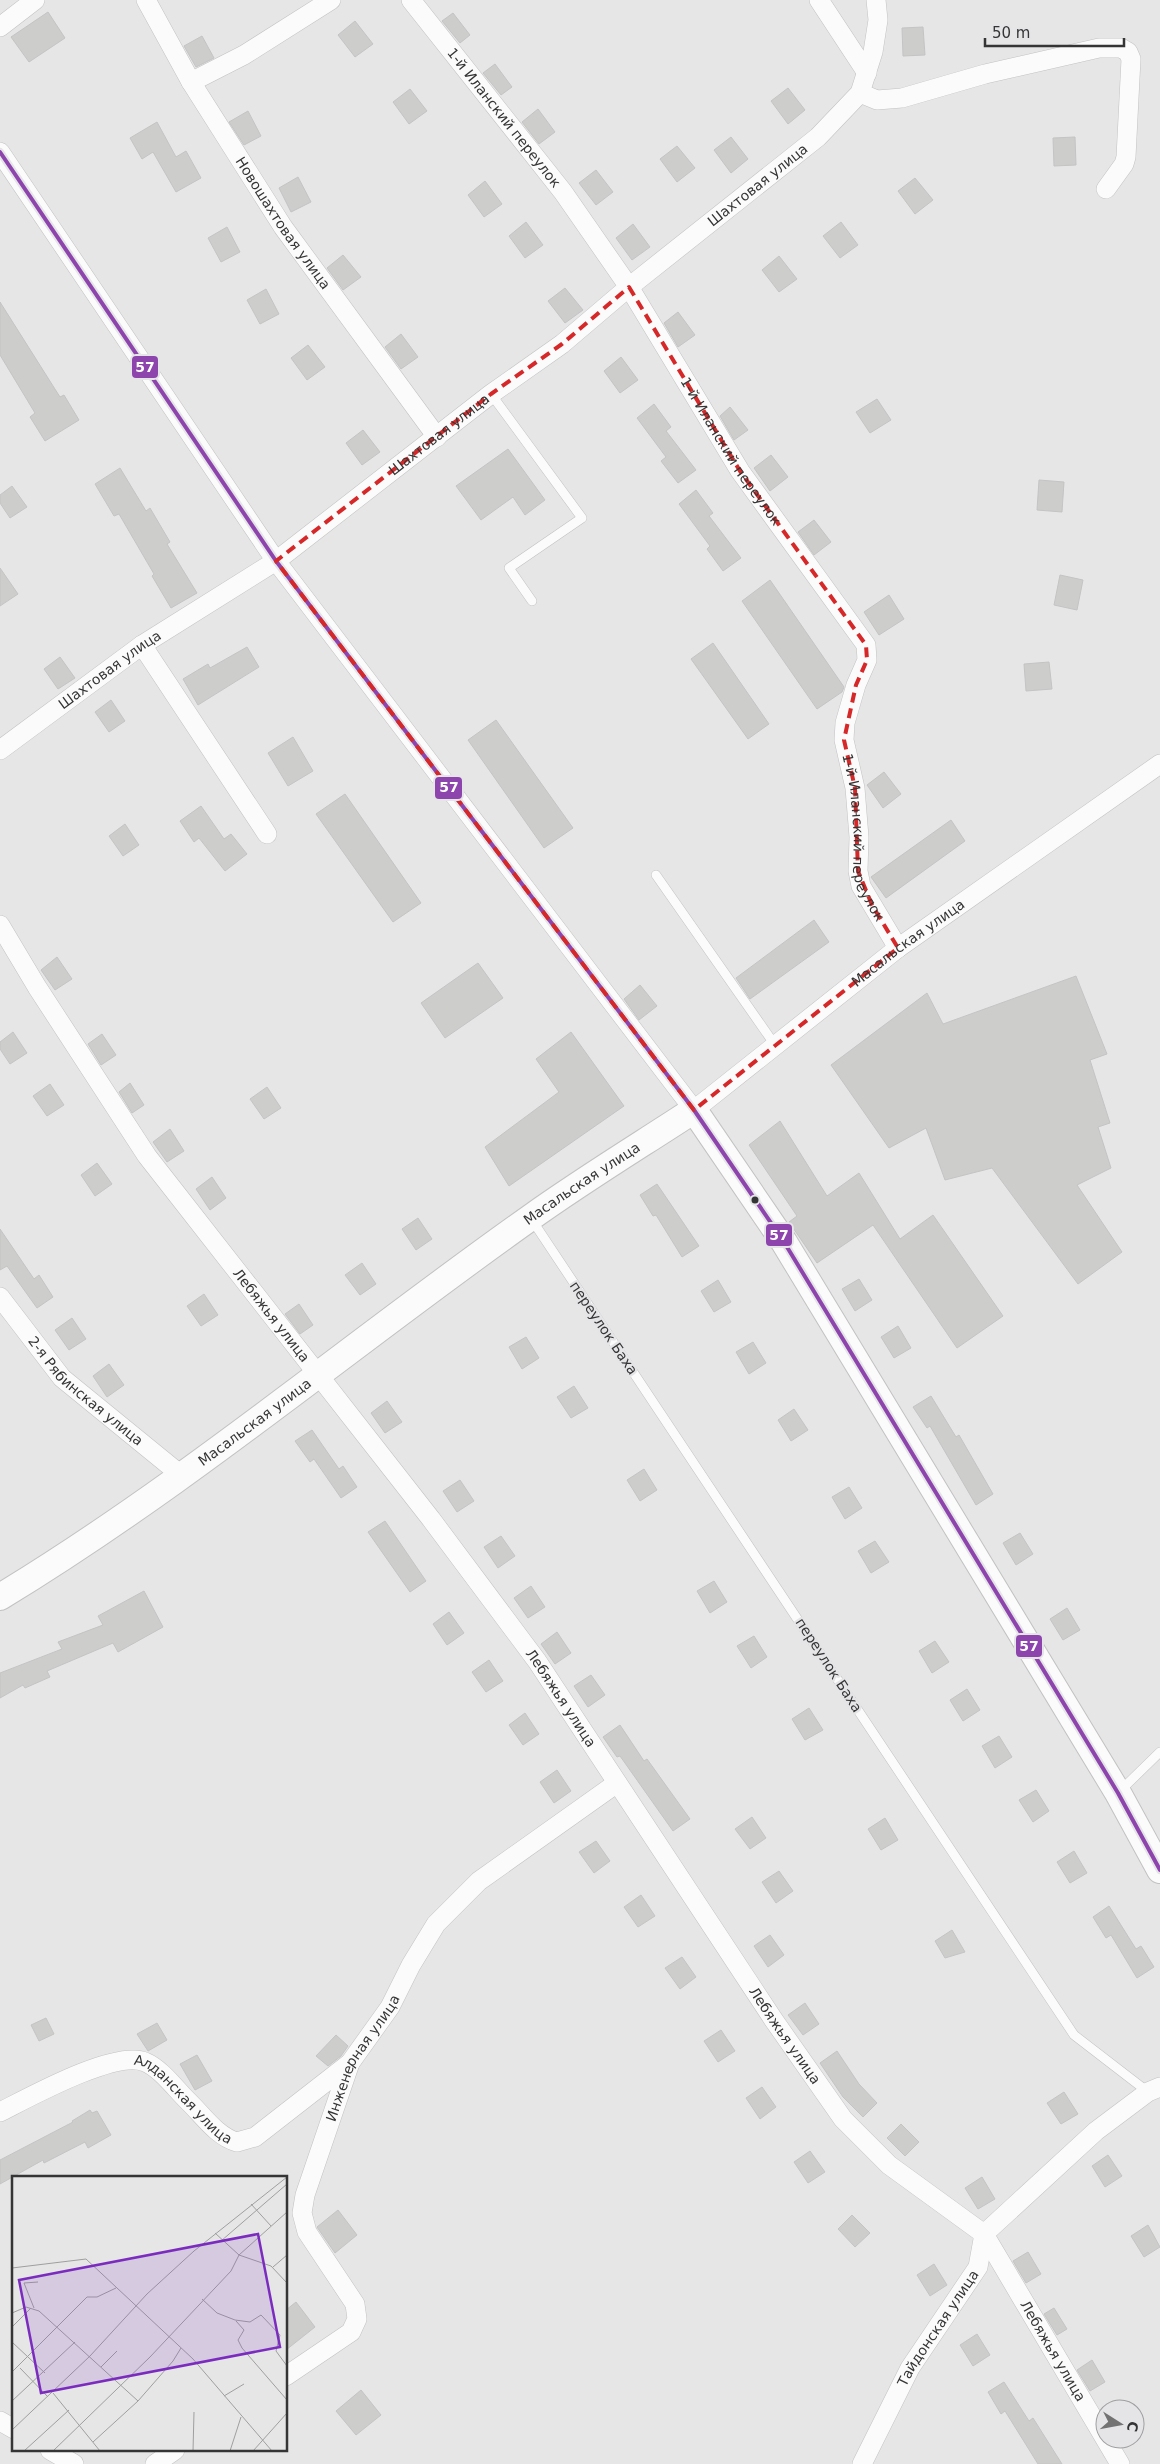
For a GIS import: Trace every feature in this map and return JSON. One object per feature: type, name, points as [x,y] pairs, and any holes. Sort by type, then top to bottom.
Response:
[{"type":"street","points":[[0,27],[35,0]]},
{"type":"street","name":"Новошахтовая улица","points":[[146,0],[191,82],[283,227],[437,437]]},
{"type":"street","points":[[191,82],[244,55],[331,0]]},
{"type":"street","name":"1-й Иланский переулок","points":[[411,0],[563,192],[629,286],[740,471],[866,645],[867,660],[856,685],[845,723],[844,740],[855,788],[859,837],[858,871],[861,886],[898,948]]},
{"type":"street","points":[[819,0],[867,73]]},
{"type":"street","name":"Шахтовая улица","points":[[0,750],[142,645],[276,562],[491,394],[562,344],[629,286],[818,137],[860,93],[874,52],[878,20],[876,0]]},
{"type":"street","points":[[860,93],[876,100],[902,98],[994,72],[1099,48],[1121,48],[1128,52],[1131,58],[1126,157],[1124,164],[1106,189]]},
{"type":"street","points":[[0,152],[276,562],[694,1110],[784,1242],[1118,1793],[1160,1870]]},
{"type":"street","points":[[142,645],[267,834]]},
{"type":"street","name":"Масальская улица","points":[[0,1597],[42,1571],[182,1476],[530,1217],[694,1110],[898,948],[1160,764]]},
{"type":"street","name":"Лебяжья улица","points":[[0,925],[37,987],[146,1156],[316,1376],[430,1519],[537,1661],[773,2019],[843,2119],[889,2165],[984,2234],[1120,2464]]},
{"type":"street","name":"2-я Рябинская улица","points":[[0,1297],[62,1378],[182,1476]]},
{"type":"street","name":"Инженерная улица","points":[[288,2375],[351,2332],[357,2319],[355,2304],[307,2232],[302,2213],[305,2195],[350,2063],[390,2007],[411,1965],[436,1924],[479,1881],[617,1783]]},
{"type":"street","name":"Алданская улица","points":[[0,2112],[56,2084],[122,2059],[135,2059],[153,2067],[221,2134],[237,2142],[255,2137],[350,2063]]},
{"type":"street","points":[[984,2234],[1096,2131],[1154,2089]]},
{"type":"street","name":"Тайдонская улица","points":[[862,2464],[910,2368],[978,2267],[984,2234]]},
{"type":"street","points":[[0,2421],[12,2428]]},
{"type":"street","points":[[53,2452],[74,2464]]},
{"type":"street","points":[[155,2464],[172,2452]]},
{"type":"lane","points":[[491,394],[582,518],[510,568],[532,601]]},
{"type":"lane","points":[[656,875],[775,1045]]},
{"type":"lane","name":"переулок Баха","points":[[530,1217],[1074,2035],[1154,2089]]},
{"type":"lane","points":[[1118,1793],[1160,1752]]},
{"type":"highlighted area","points":[[629,287],[740,471],[866,645],[867,660],[856,685],[844,740],[855,788],[858,871],[872,905],[898,948],[694,1110],[276,561],[491,394],[562,344]]},
{"type":"building","points":[[48,12],[65,38],[29,62],[11,37]]},
{"type":"building","points":[[453,13],[470,35],[460,43],[442,21]]},
{"type":"building","points":[[355,21],[373,44],[355,57],[338,35]]},
{"type":"building","points":[[923,27],[925,55],[903,56],[902,28]]},
{"type":"building","points":[[202,36],[214,58],[196,67],[184,46]]},
{"type":"building","points":[[495,64],[512,87],[501,95],[483,73]]},
{"type":"building","points":[[788,88],[805,110],[788,124],[771,101]]},
{"type":"building","points":[[410,89],[427,111],[409,124],[393,102]]},
{"type":"building","points":[[538,109],[555,132],[539,144],[522,122]]},
{"type":"building","points":[[248,111],[261,136],[244,145],[229,122]]},
{"type":"building","points":[[157,122],[176,157],[186,151],[201,178],[176,192],[153,152],[142,159],[130,138]]},
{"type":"building","points":[[731,137],[748,159],[731,173],[714,150]]},
{"type":"building","points":[[1075,137],[1076,165],[1054,166],[1053,138]]},
{"type":"building","points":[[677,146],[695,168],[677,182],[660,159]]},
{"type":"building","points":[[596,170],[613,192],[596,205],[579,183]]},
{"type":"building","points":[[298,177],[311,202],[291,212],[279,188]]},
{"type":"building","points":[[915,178],[933,200],[915,214],[898,191]]},
{"type":"building","points":[[485,181],[502,204],[484,217],[468,195]]},
{"type":"building","points":[[526,222],[543,245],[525,258],[509,236]]},
{"type":"building","points":[[841,222],[858,245],[840,258],[823,236]]},
{"type":"building","points":[[633,224],[650,247],[632,260],[616,238]]},
{"type":"building","points":[[227,227],[240,252],[221,262],[208,238]]},
{"type":"building","points":[[343,255],[361,277],[343,290],[327,268]]},
{"type":"building","points":[[779,256],[797,279],[779,292],[762,270]]},
{"type":"building","points":[[565,288],[583,310],[565,323],[548,301]]},
{"type":"building","points":[[266,289],[279,314],[260,324],[247,300]]},
{"type":"building","points":[[0,302],[60,397],[64,395],[79,420],[45,441],[30,417],[35,413],[0,355]]},
{"type":"building","points":[[678,312],[695,335],[678,347],[664,323]]},
{"type":"building","points":[[401,334],[418,357],[401,369],[385,347]]},
{"type":"building","points":[[308,345],[325,367],[307,380],[291,358]]},
{"type":"building","points":[[621,357],[638,380],[620,393],[604,371]]},
{"type":"building","points":[[877,399],[891,420],[870,433],[856,412]]},
{"type":"building","points":[[654,404],[671,427],[666,431],[696,470],[678,483],[661,461],[666,457],[637,418]]},
{"type":"building","points":[[730,407],[748,430],[734,440],[720,416]]},
{"type":"building","points":[[363,430],[380,452],[362,465],[346,443]]},
{"type":"building","points":[[508,449],[545,500],[525,515],[513,497],[481,520],[456,486]]},
{"type":"building","points":[[771,455],[788,477],[770,491],[754,468]]},
{"type":"building","points":[[120,468],[146,511],[150,508],[170,542],[167,544],[197,593],[171,608],[152,576],[154,574],[119,514],[114,516],[95,484]]},
{"type":"building","points":[[1039,480],[1064,482],[1062,512],[1037,510]]},
{"type":"building","points":[[12,486],[27,507],[10,518],[0,503],[0,495]]},
{"type":"building","points":[[696,490],[713,513],[709,516],[741,558],[723,571],[707,549],[710,546],[679,504]]},
{"type":"building","points":[[814,520],[831,542],[814,555],[798,532]]},
{"type":"building","points":[[0,568],[18,594],[0,606]]},
{"type":"building","points":[[1060,575],[1083,580],[1077,610],[1054,605]]},
{"type":"building","points":[[770,580],[844,687],[842,692],[817,709],[742,601]]},
{"type":"building","points":[[889,595],[904,619],[879,635],[864,612]]},
{"type":"building","points":[[713,643],[769,724],[748,739],[691,659]]},
{"type":"building","points":[[247,647],[259,667],[198,705],[183,679],[208,664],[210,668]]},
{"type":"building","points":[[60,657],[75,678],[58,689],[44,669]]},
{"type":"building","points":[[1049,662],[1052,689],[1026,691],[1024,664]]},
{"type":"building","points":[[111,700],[125,721],[109,732],[95,712]]},
{"type":"building","points":[[496,720],[573,828],[544,848],[468,740]]},
{"type":"building","points":[[293,737],[313,771],[288,786],[268,753]]},
{"type":"building","points":[[884,772],[901,794],[883,808],[867,785]]},
{"type":"building","points":[[345,794],[421,903],[393,922],[316,814]]},
{"type":"building","points":[[201,806],[224,839],[231,834],[247,854],[225,871],[199,838],[194,842],[180,821]]},
{"type":"building","points":[[951,820],[965,841],[886,898],[871,877]]},
{"type":"building","points":[[125,824],[139,845],[123,856],[109,836]]},
{"type":"building","points":[[814,920],[829,942],[750,999],[736,978]]},
{"type":"building","points":[[57,957],[72,979],[55,990],[41,970]]},
{"type":"building","points":[[478,963],[503,998],[445,1038],[421,1003]]},
{"type":"building","points":[[1076,976],[1107,1054],[1090,1060],[1110,1123],[1098,1127],[1111,1168],[1077,1185],[1122,1252],[1078,1284],[992,1168],[945,1180],[926,1128],[889,1148],[831,1065],[927,993],[943,1024]]},
{"type":"building","points":[[640,985],[657,1006],[639,1020],[624,999]]},
{"type":"building","points":[[13,1032],[27,1053],[10,1064],[0,1049],[0,1042]]},
{"type":"building","points":[[571,1032],[624,1106],[509,1186],[485,1147],[559,1092],[536,1059]]},
{"type":"building","points":[[102,1034],[116,1055],[101,1065],[88,1044]]},
{"type":"building","points":[[130,1083],[144,1105],[132,1113],[119,1092]]},
{"type":"building","points":[[50,1084],[64,1105],[47,1116],[33,1096]]},
{"type":"building","points":[[267,1087],[281,1108],[264,1119],[250,1099]]},
{"type":"building","points":[[780,1121],[827,1196],[859,1173],[900,1239],[933,1215],[1003,1316],[957,1348],[873,1225],[817,1263],[789,1222],[797,1216],[749,1145]]},
{"type":"building","points":[[170,1129],[184,1151],[167,1162],[153,1142]]},
{"type":"building","points":[[97,1163],[112,1184],[95,1196],[81,1175]]},
{"type":"building","points":[[212,1177],[226,1198],[210,1210],[196,1189]]},
{"type":"building","points":[[657,1184],[699,1246],[682,1257],[656,1215],[653,1216],[640,1195]]},
{"type":"building","points":[[418,1218],[432,1239],[416,1250],[402,1229]]},
{"type":"building","points":[[0,1229],[34,1279],[39,1275],[53,1297],[37,1308],[7,1266],[0,1270]]},
{"type":"building","points":[[362,1263],[376,1284],[360,1295],[345,1275]]},
{"type":"building","points":[[859,1279],[872,1300],[855,1311],[842,1289]]},
{"type":"building","points":[[718,1280],[731,1302],[714,1312],[701,1291]]},
{"type":"building","points":[[204,1294],[218,1315],[201,1326],[187,1306]]},
{"type":"building","points":[[299,1304],[313,1325],[300,1334],[285,1314]]},
{"type":"building","points":[[72,1318],[86,1339],[69,1350],[55,1330]]},
{"type":"building","points":[[898,1326],[911,1348],[894,1358],[881,1337]]},
{"type":"building","points":[[526,1337],[539,1358],[522,1369],[509,1347]]},
{"type":"building","points":[[753,1342],[766,1363],[749,1374],[736,1352]]},
{"type":"building","points":[[109,1364],[124,1385],[107,1397],[93,1376]]},
{"type":"building","points":[[574,1386],[588,1408],[571,1418],[557,1397]]},
{"type":"building","points":[[931,1396],[956,1437],[959,1435],[993,1494],[976,1505],[930,1426],[927,1428],[913,1407]]},
{"type":"building","points":[[387,1401],[402,1422],[385,1433],[371,1413]]},
{"type":"building","points":[[794,1409],[808,1430],[791,1441],[778,1420]]},
{"type":"building","points":[[312,1430],[339,1469],[343,1466],[357,1487],[341,1498],[314,1459],[310,1462],[295,1441]]},
{"type":"building","points":[[644,1469],[657,1490],[640,1501],[627,1480]]},
{"type":"building","points":[[460,1480],[474,1501],[457,1512],[443,1491]]},
{"type":"building","points":[[849,1487],[862,1508],[845,1519],[832,1497]]},
{"type":"building","points":[[385,1521],[426,1581],[410,1592],[368,1532]]},
{"type":"building","points":[[1020,1533],[1033,1554],[1016,1565],[1003,1543]]},
{"type":"building","points":[[501,1536],[515,1556],[498,1568],[484,1547]]},
{"type":"building","points":[[875,1541],[889,1562],[871,1573],[858,1551]]},
{"type":"building","points":[[714,1581],[727,1602],[710,1613],[697,1591]]},
{"type":"building","points":[[531,1586],[545,1607],[528,1618],[514,1598]]},
{"type":"building","points":[[144,1591],[163,1627],[118,1652],[113,1643],[47,1671],[50,1677],[25,1688],[23,1685],[0,1698],[0,1673],[62,1649],[58,1642],[103,1625],[98,1616]]},
{"type":"building","points":[[1067,1608],[1080,1630],[1063,1640],[1050,1619]]},
{"type":"building","points":[[449,1612],[464,1633],[447,1645],[433,1624]]},
{"type":"building","points":[[557,1632],[571,1653],[555,1664],[541,1644]]},
{"type":"building","points":[[754,1636],[767,1657],[751,1668],[737,1646]]},
{"type":"building","points":[[935,1641],[949,1662],[932,1673],[919,1651]]},
{"type":"building","points":[[489,1660],[503,1681],[486,1692],[472,1672]]},
{"type":"building","points":[[591,1675],[605,1695],[588,1707],[574,1686]]},
{"type":"building","points":[[967,1689],[980,1710],[963,1721],[950,1700]]},
{"type":"building","points":[[809,1708],[823,1730],[805,1740],[792,1719]]},
{"type":"building","points":[[525,1713],[539,1734],[523,1745],[509,1725]]},
{"type":"building","points":[[620,1725],[644,1761],[647,1759],[690,1819],[673,1831],[620,1756],[617,1757],[603,1737]]},
{"type":"building","points":[[999,1736],[1012,1757],[995,1768],[982,1746]]},
{"type":"building","points":[[557,1770],[571,1791],[554,1803],[540,1782]]},
{"type":"building","points":[[1036,1790],[1049,1811],[1033,1822],[1019,1800]]},
{"type":"building","points":[[752,1817],[766,1838],[750,1849],[735,1829]]},
{"type":"building","points":[[885,1818],[898,1840],[881,1850],[868,1829]]},
{"type":"building","points":[[596,1841],[610,1861],[594,1873],[579,1852]]},
{"type":"building","points":[[1074,1851],[1087,1873],[1070,1883],[1057,1862]]},
{"type":"building","points":[[779,1871],[793,1891],[776,1903],[762,1882]]},
{"type":"building","points":[[641,1895],[655,1916],[638,1927],[624,1907]]},
{"type":"building","points":[[1109,1906],[1136,1949],[1141,1946],[1154,1967],[1137,1978],[1111,1935],[1106,1938],[1093,1917]]},
{"type":"building","points":[[952,1930],[965,1952],[945,1958],[935,1941]]},
{"type":"building","points":[[770,1935],[784,1955],[768,1967],[754,1946]]},
{"type":"building","points":[[682,1957],[696,1977],[680,1989],[665,1968]]},
{"type":"building","points":[[805,2003],[819,2024],[803,2035],[788,2015]]},
{"type":"building","points":[[46,2018],[54,2034],[39,2041],[31,2025]]},
{"type":"building","points":[[157,2023],[167,2040],[148,2051],[137,2034]]},
{"type":"building","points":[[721,2030],[735,2051],[718,2062],[704,2041]]},
{"type":"building","points":[[336,2035],[348,2046],[341,2056],[328,2066],[316,2056]]},
{"type":"building","points":[[837,2051],[859,2084],[877,2103],[863,2117],[843,2097],[820,2063]]},
{"type":"building","points":[[197,2055],[212,2081],[195,2090],[180,2064]]},
{"type":"building","points":[[762,2087],[776,2107],[760,2119],[746,2098]]},
{"type":"building","points":[[1064,2092],[1078,2114],[1061,2124],[1047,2103]]},
{"type":"building","points":[[90,2110],[92,2113],[97,2111],[111,2135],[88,2148],[85,2142],[44,2163],[43,2160],[0,2184],[0,2160]]},
{"type":"building","points":[[901,2124],[919,2142],[905,2156],[887,2138]]},
{"type":"building","points":[[810,2151],[825,2172],[808,2183],[794,2162]]},
{"type":"building","points":[[1108,2155],[1122,2176],[1105,2187],[1092,2166]]},
{"type":"building","points":[[982,2177],[995,2199],[978,2209],[965,2188]]},
{"type":"building","points":[[338,2210],[357,2235],[335,2253],[317,2227]]},
{"type":"building","points":[[852,2215],[870,2233],[855,2247],[838,2229]]},
{"type":"building","points":[[1148,2225],[1160,2247],[1144,2257],[1131,2236]]},
{"type":"building","points":[[1028,2252],[1041,2274],[1026,2283],[1013,2261]]},
{"type":"building","points":[[934,2264],[947,2285],[930,2296],[917,2275]]},
{"type":"building","points":[[296,2302],[315,2327],[288,2348],[288,2308]]},
{"type":"building","points":[[1054,2308],[1067,2329],[1057,2335],[1044,2314]]},
{"type":"building","points":[[977,2334],[990,2355],[973,2366],[960,2345]]},
{"type":"building","points":[[1092,2360],[1105,2382],[1090,2391],[1077,2370]]},
{"type":"building","points":[[1004,2382],[1029,2421],[1033,2418],[1062,2464],[1038,2464],[1005,2411],[1001,2414],[988,2392]]},
{"type":"building","points":[[361,2390],[381,2415],[356,2435],[336,2411]]},
{"type":"transit line","name":"57","points":[[0,152],[276,561],[694,1110],[784,1242],[1118,1793],[1160,1870]]}]
